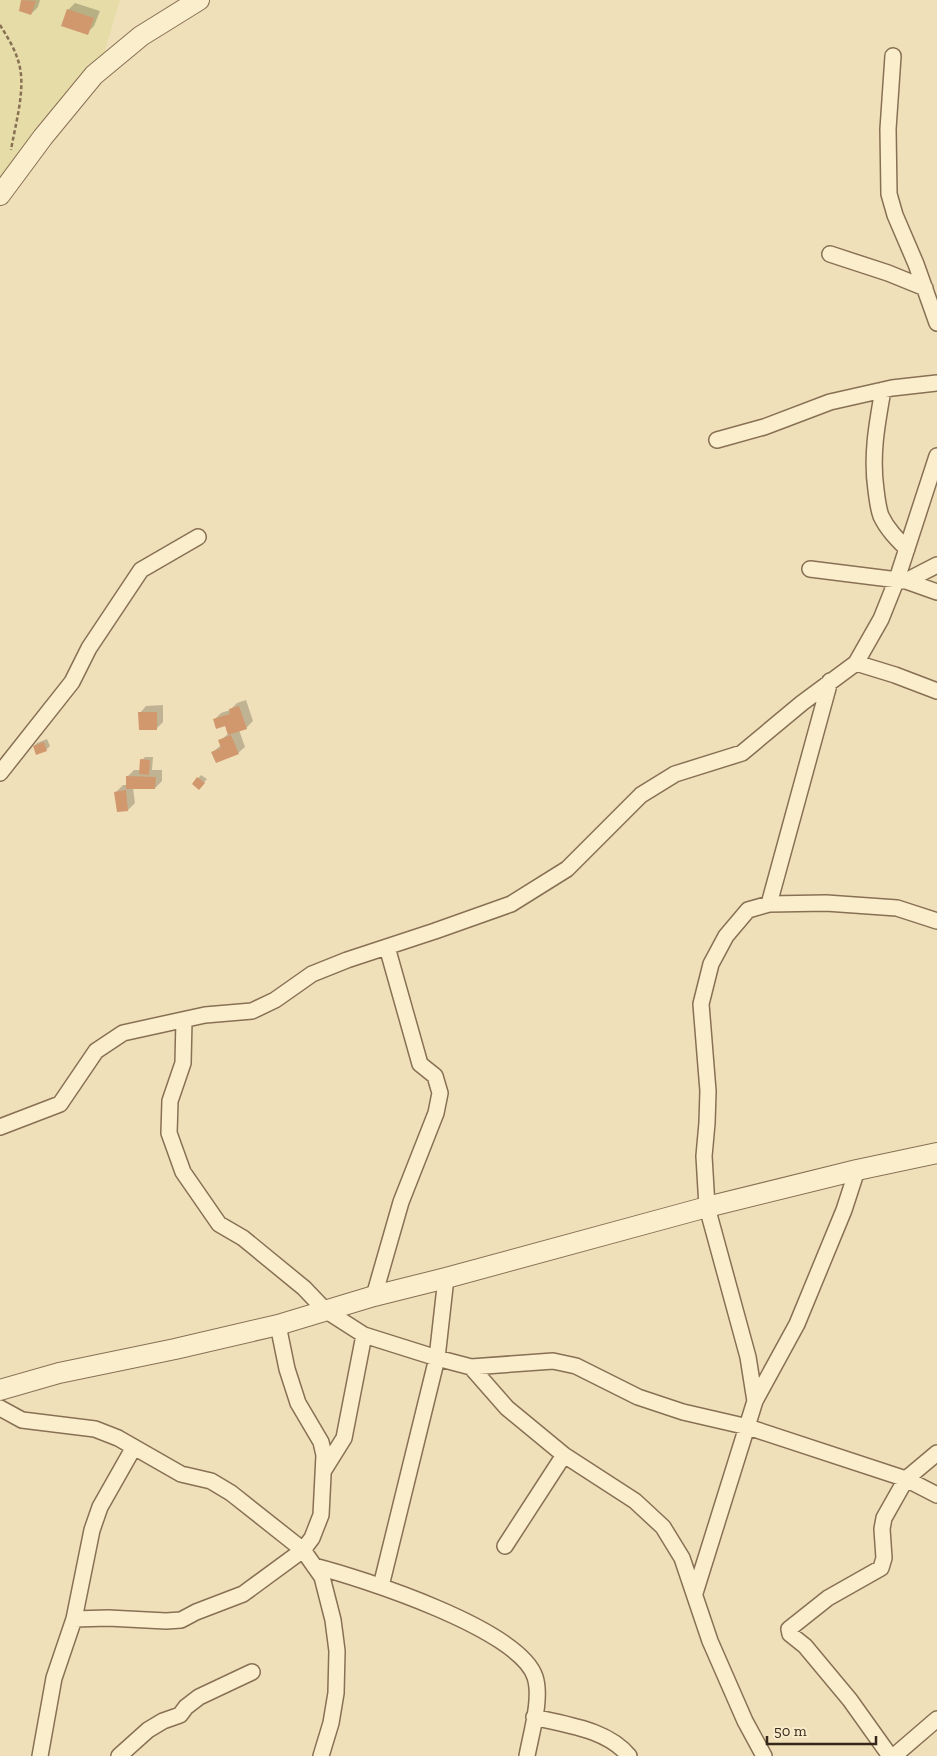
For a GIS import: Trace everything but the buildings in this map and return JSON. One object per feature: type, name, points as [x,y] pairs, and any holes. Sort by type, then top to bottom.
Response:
[{"type":"street","points":[[0,194],[43,137],[94,75],[141,36],[198,0]]},
{"type":"street","points":[[893,56],[888,130],[889,194],[895,215],[925,288],[937,323]]},
{"type":"street","points":[[830,254],[888,273],[925,288]]},
{"type":"street","points":[[717,440],[764,427],[830,402],[883,390],[937,383]]},
{"type":"street","points":[[883,390],[874,440],[873,469],[876,496],[880,515],[890,531],[907,549]]},
{"type":"street","points":[[0,1127],[60,1104],[96,1051],[123,1033],[205,1015],[252,1011],[275,1000],[312,974],[347,960],[511,904],[567,869],[641,795],[675,774],[742,753],[830,680],[856,663],[901,580],[907,549],[937,456]]},
{"type":"street","points":[[0,773],[72,682],[89,648],[141,570],[198,537]]},
{"type":"street","points":[[901,580],[937,565]]},
{"type":"street","points":[[810,569],[901,580],[937,592]]},
{"type":"street","points":[[856,663],[937,691]]},
{"type":"street","points":[[769,904],[830,680]]},
{"type":"street","points":[[755,1401],[748,1357],[707,1207],[704,1156],[708,1091],[701,1004],[711,964],[726,936],[748,910],[769,904],[826,903],[888,907],[937,920]]},
{"type":"street","points":[[374,1296],[401,1202],[436,1112],[440,1093],[435,1076],[420,1064],[387,947]]},
{"type":"street","points":[[184,1020],[183,1063],[170,1101],[169,1133],[183,1172],[219,1224],[243,1238],[304,1288],[325,1310],[364,1334],[471,1367],[553,1361],[576,1366],[638,1397],[674,1409],[748,1427],[906,1479],[937,1495]]},
{"type":"street","points":[[0,1390],[59,1373],[175,1350],[278,1325],[374,1296],[707,1207],[857,1170],[937,1154]]},
{"type":"street","points":[[695,1593],[755,1401],[797,1324],[844,1210],[857,1170]]},
{"type":"street","points":[[381,1586],[437,1358],[446,1278]]},
{"type":"street","points":[[74,1619],[181,1620],[242,1594],[303,1550],[312,1538],[321,1515],[324,1455],[321,1442],[298,1403],[287,1369],[278,1325]]},
{"type":"street","points":[[323,1471],[344,1438],[364,1334]]},
{"type":"street","points":[[471,1367],[507,1408],[564,1455],[635,1501],[663,1527],[682,1558],[710,1641],[745,1721],[764,1756]]},
{"type":"street","points":[[0,1408],[22,1420],[94,1429],[118,1438],[181,1474],[211,1481],[231,1493],[303,1550],[322,1577],[333,1620],[337,1651],[336,1693],[331,1723],[321,1756]]},
{"type":"street","points":[[40,1756],[54,1678],[74,1619],[92,1530],[100,1507],[134,1448]]},
{"type":"street","points":[[937,1453],[906,1479],[884,1518],[882,1529],[884,1558],[881,1568],[828,1598],[789,1629],[790,1634],[804,1646],[850,1700],[892,1756],[937,1719]]},
{"type":"street","points":[[505,1546],[564,1455]]},
{"type":"street","points":[[314,1566],[381,1586],[434,1607],[494,1637],[524,1659],[535,1675],[538,1688],[527,1756]]},
{"type":"street","points":[[119,1756],[148,1730],[163,1721],[180,1715],[186,1707],[199,1697],[252,1672]]},
{"type":"street","points":[[534,1717],[598,1734],[622,1748],[629,1756]]},
{"type":"path","points":[[0,25],[14,49],[21,74],[10,155],[10,166],[14,176]]},
{"type":"shaded area","points":[[0,0],[120,0],[103,57],[0,178]]}]
